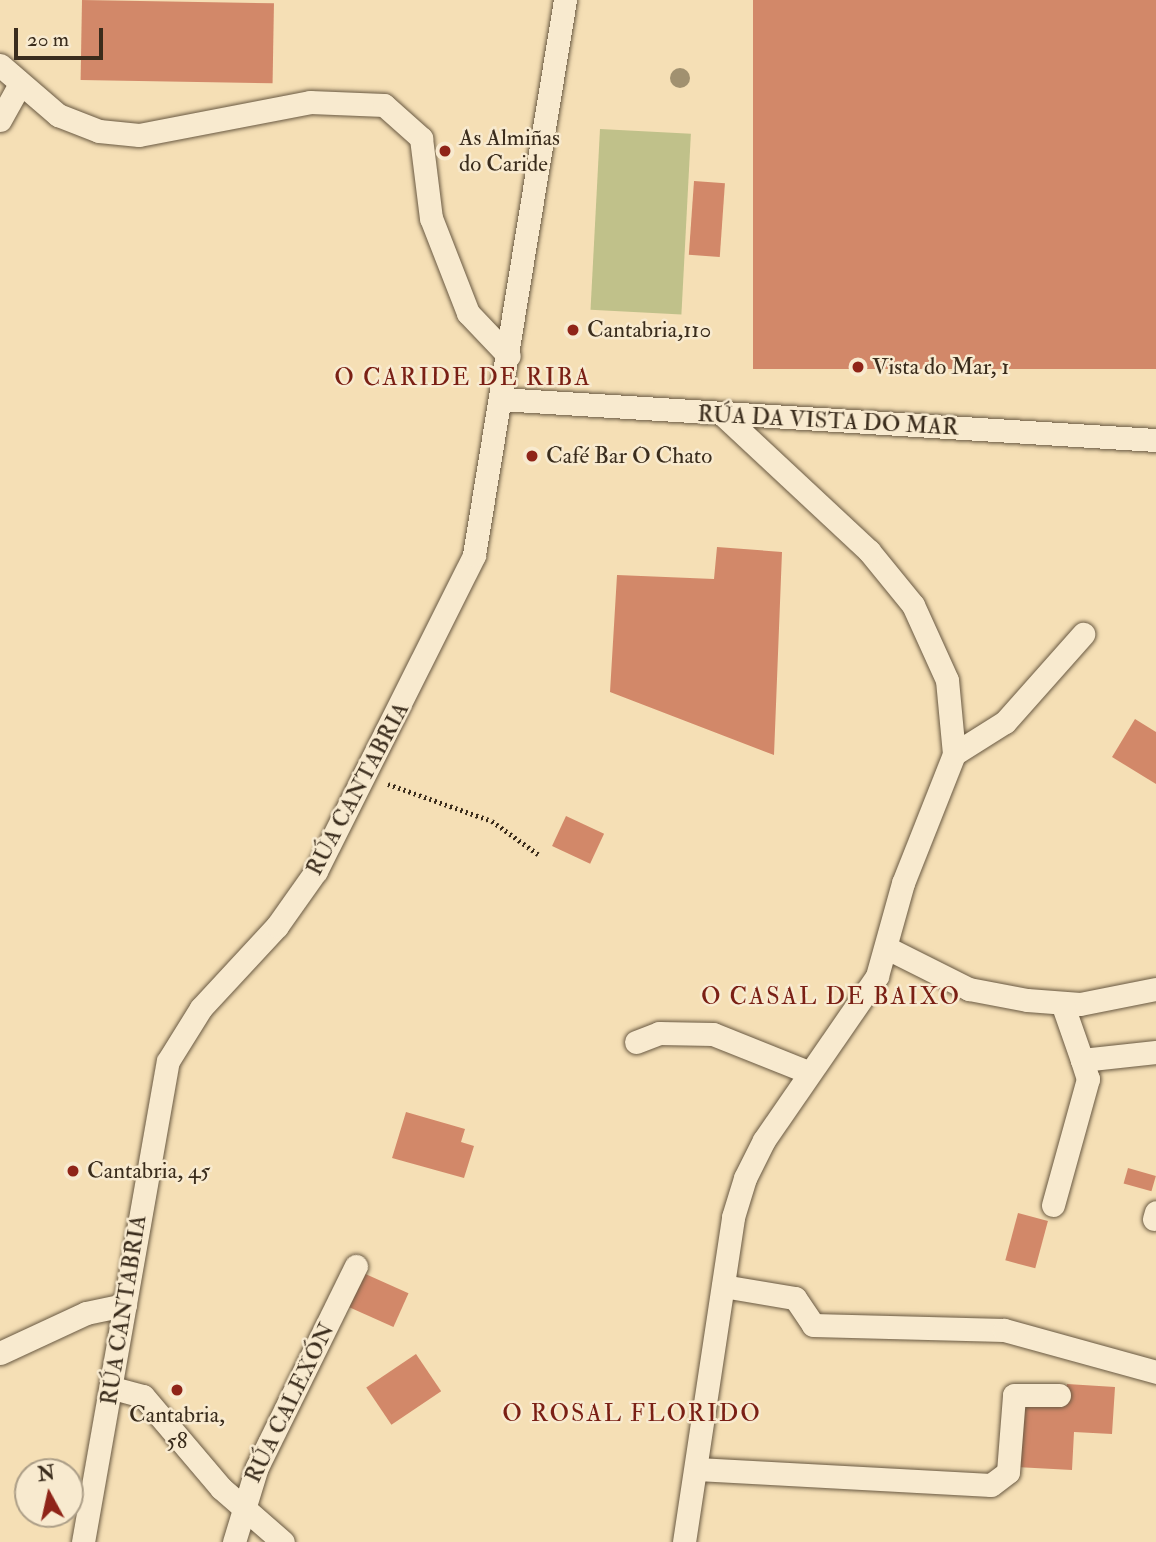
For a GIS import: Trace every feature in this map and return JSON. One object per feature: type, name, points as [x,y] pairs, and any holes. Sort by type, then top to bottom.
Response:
[{"type":"street","name":"RÚA CANTABRIA","points":[[83,1542],[113,1388],[168,1061],[201,1008],[296,903],[338,835],[474,555],[509,356],[565,0]]},
{"type":"street","points":[[0,65],[19,86],[58,115],[99,131],[139,135],[310,102],[384,105],[421,138],[431,218],[468,313],[509,356]]},
{"type":"street","points":[[0,120],[19,86]]},
{"type":"street","name":"RÚA DA VISTA DO MAR","points":[[500,399],[724,416],[1156,440]]},
{"type":"street","points":[[684,1542],[723,1286],[745,1178],[808,1072],[839,1039],[887,948],[903,883],[954,754],[947,680],[913,605],[869,551],[724,416]]},
{"type":"street","points":[[954,754],[1005,722],[1083,634]]},
{"type":"street","points":[[887,948],[969,989],[1062,1003],[1156,989]]},
{"type":"street","points":[[1053,1205],[1088,1079],[1082,1060],[1075,1055],[1062,1003]]},
{"type":"street","points":[[636,1042],[659,1033],[713,1034],[808,1072]]},
{"type":"street","points":[[1082,1060],[1156,1052]]},
{"type":"street","name":"RÚA CALEXÓN","points":[[234,1542],[242,1507],[356,1266]]},
{"type":"street","points":[[723,1286],[795,1298],[813,1325],[884,1332],[1004,1330],[1156,1372]]},
{"type":"street","points":[[0,1353],[86,1313],[125,1305]]},
{"type":"street","points":[[113,1388],[143,1396],[176,1441],[242,1507],[283,1542]]},
{"type":"street","points":[[697,1469],[992,1485],[1008,1472],[1014,1395],[1059,1395]]},
{"type":"path","points":[[381,782],[492,821],[538,854]]},
{"type":"green space","points":[[600,129],[691,134],[681,315],[591,310]]},
{"type":"building","points":[[82,0],[274,3],[273,83],[81,80]]},
{"type":"building","points":[[753,0],[1156,0],[1156,369],[753,369]]},
{"type":"building","points":[[694,181],[725,183],[720,257],[689,255]]},
{"type":"building","points":[[717,547],[782,552],[774,755],[610,692],[617,575],[714,579]]},
{"type":"building","points":[[1135,719],[1156,732],[1156,784],[1112,757]]},
{"type":"building","points":[[566,816],[604,834],[590,864],[552,846]]},
{"type":"building","points":[[406,1112],[465,1129],[461,1142],[474,1146],[464,1178],[392,1158]]},
{"type":"building","points":[[1128,1168],[1156,1176],[1151,1191],[1124,1183]]},
{"type":"building","points":[[1018,1213],[1048,1221],[1035,1268],[1005,1260]]},
{"type":"building","points":[[361,1272],[409,1293],[393,1327],[346,1306]]},
{"type":"building","points":[[416,1354],[441,1391],[391,1425],[366,1388]]},
{"type":"building","points":[[1067,1384],[1115,1387],[1112,1434],[1074,1432],[1072,1470],[1015,1467],[1018,1401],[1065,1404]]},
{"type":"place","name":"As Almiñas do Caride","points":[[445,151]]},
{"type":"place","name":"Cantabria,110","points":[[573,330]]},
{"type":"place","name":"Vista do Mar, 1","points":[[858,367]]},
{"type":"place","name":"Café Bar O Chato","points":[[532,456]]},
{"type":"place","name":"Cantabria, 45","points":[[73,1171]]},
{"type":"place","name":"Cantabria, 58","points":[[177,1390]]},
{"type":"district","name":"O CARIDE DE RIBA","points":[[463,378]]},
{"type":"district","name":"O CASAL DE BAIXO","points":[[831,997]]},
{"type":"district","name":"O ROSAL FLORIDO","points":[[632,1414]]}]
